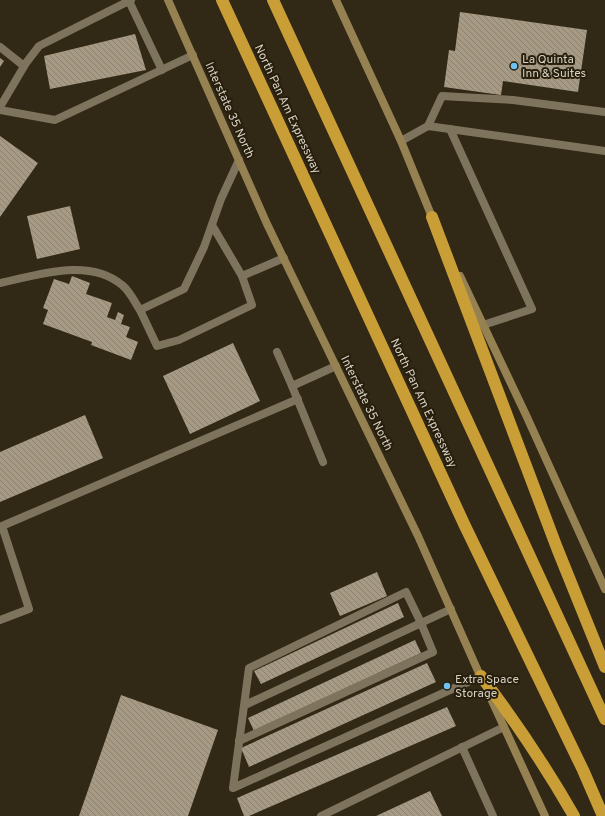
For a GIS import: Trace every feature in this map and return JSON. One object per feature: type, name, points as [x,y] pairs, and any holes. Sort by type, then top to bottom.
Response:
[{"type":"highway","name":"North Pan Am Expressway","points":[[222,0],[465,526],[583,770],[603,816]]},
{"type":"highway","points":[[273,0],[605,719]]},
{"type":"highway","points":[[432,217],[557,548],[605,667]]},
{"type":"highway","points":[[481,676],[516,723],[553,779],[574,816]]},
{"type":"main road","name":"Interstate 35 North","points":[[168,0],[284,258],[418,536],[545,816]]},
{"type":"main road","points":[[336,0],[401,141],[432,217],[605,589]]},
{"type":"lane","points":[[162,70],[130,0],[39,46],[24,66],[0,108],[55,120],[162,70],[193,55]]},
{"type":"lane","points":[[0,47],[24,66]]},
{"type":"lane","points":[[401,141],[428,126],[442,96],[513,100],[605,112]]},
{"type":"lane","points":[[428,126],[605,151]]},
{"type":"lane","points":[[450,129],[532,309],[483,325]]},
{"type":"lane","points":[[140,310],[184,289],[204,248],[223,194],[239,160]]},
{"type":"lane","points":[[0,283],[56,271],[84,270],[111,278],[123,286],[140,310],[157,346],[179,340],[252,305],[242,276],[212,225]]},
{"type":"lane","points":[[242,276],[284,258]]},
{"type":"lane","points":[[277,352],[324,462]]},
{"type":"lane","points":[[292,386],[336,366]]},
{"type":"lane","points":[[0,620],[29,609],[2,526],[298,399]]},
{"type":"lane","points":[[240,741],[433,652],[406,592],[250,668],[233,788],[481,676]]},
{"type":"lane","points":[[244,705],[451,609]]},
{"type":"lane","points":[[321,816],[504,727]]},
{"type":"lane","points":[[462,747],[493,816]]},
{"type":"building","name":"La Quinta Inn & Suites","points":[[460,12],[587,30],[578,92],[503,81],[501,95],[444,87],[449,50],[455,51]]},
{"type":"building","points":[[135,34],[146,70],[50,89],[44,56]]},
{"type":"building","points":[[0,58],[4,61],[0,67]]},
{"type":"building","points":[[0,136],[38,163],[0,217]]},
{"type":"building","points":[[70,206],[80,249],[37,259],[27,216]]},
{"type":"building","points":[[72,276],[90,283],[86,294],[112,303],[107,317],[115,320],[118,312],[124,315],[121,324],[130,327],[126,337],[138,342],[131,360],[91,345],[92,342],[43,324],[48,310],[43,308],[54,279],[69,284]]},
{"type":"building","points":[[233,343],[260,401],[190,434],[163,376]]},
{"type":"building","points":[[85,415],[103,458],[0,502],[0,452]]},
{"type":"building","points":[[377,572],[387,596],[340,616],[330,593]]},
{"type":"building","points":[[398,603],[404,617],[261,684],[254,671]]},
{"type":"building","points":[[415,640],[421,653],[254,731],[248,718]]},
{"type":"building","points":[[427,663],[436,682],[249,767],[241,748]]},
{"type":"building","points":[[121,695],[218,730],[188,816],[79,816]]},
{"type":"building","points":[[447,707],[456,726],[249,816],[244,816],[237,798]]},
{"type":"building","points":[[430,791],[442,816],[376,816]]},
{"type":"place","name":"La Quinta Inn & Suites","points":[[514,66]]},
{"type":"place","name":"Extra Space Storage","points":[[447,686]]}]
